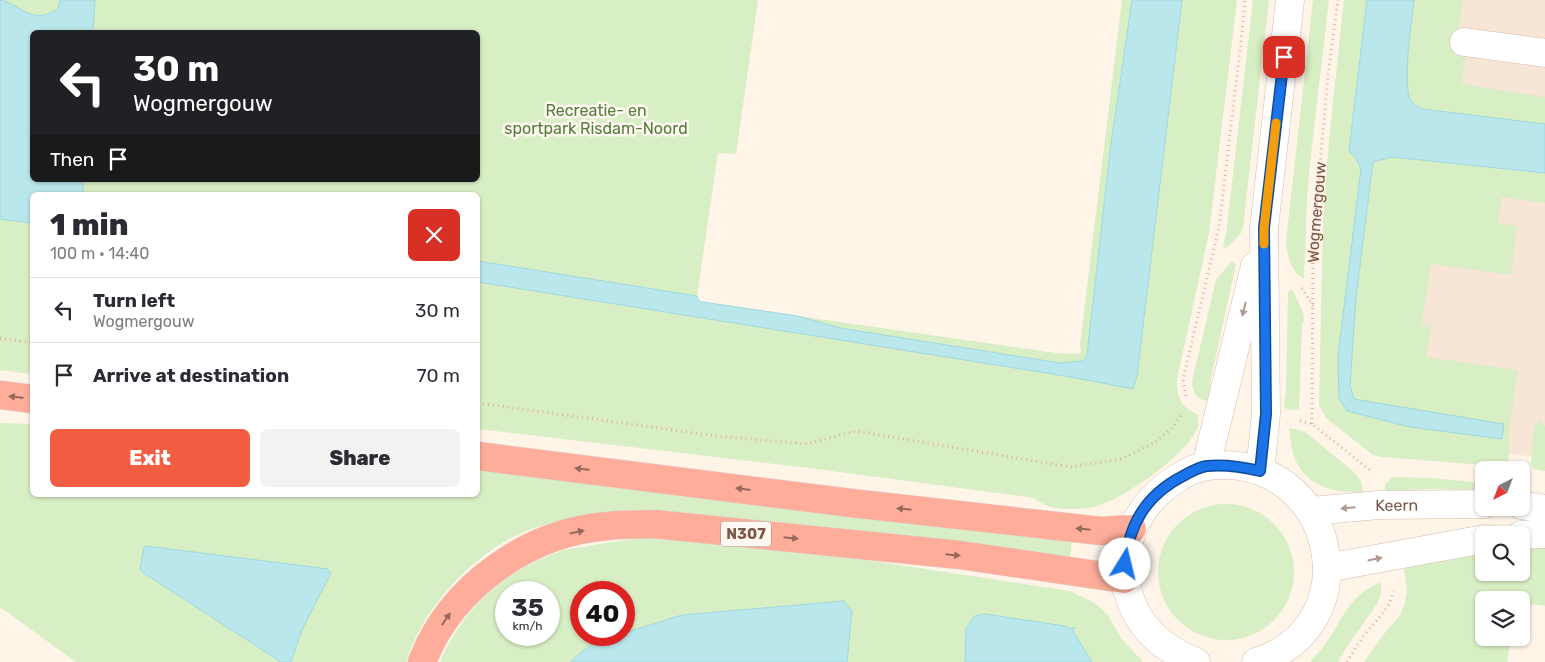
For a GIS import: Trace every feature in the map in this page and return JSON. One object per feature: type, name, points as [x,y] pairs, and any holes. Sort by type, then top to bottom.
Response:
[{"type":"highway","points":[[0,395],[30,399]]},
{"type":"highway","points":[[480,456],[861,504],[1101,531],[1132,529]]},
{"type":"highway","name":"N307","points":[[422,662],[436,634],[452,610],[475,585],[498,566],[519,552],[551,539],[606,526],[654,524],[960,555],[1124,579]]},
{"type":"street","points":[[1260,471],[1266,414],[1264,228],[1290,0]]},
{"type":"street","points":[[1464,42],[1545,53]]},
{"type":"street","points":[[1206,466],[1264,228]]},
{"type":"street","points":[[1196,662],[1181,656],[1163,645],[1150,633],[1137,616],[1124,579],[1126,550],[1132,529],[1147,504],[1168,483],[1206,466],[1242,466],[1260,471],[1280,481],[1297,494],[1311,511],[1324,542],[1327,568],[1324,594],[1318,610],[1298,638],[1265,661]]},
{"type":"street","name":"Keern","points":[[1311,511],[1379,505],[1475,504]]},
{"type":"street","points":[[1530,506],[1545,509]]},
{"type":"street","points":[[1530,535],[1545,534]]},
{"type":"street","points":[[1327,568],[1475,541]]},
{"type":"path","points":[[1208,273],[1219,227],[1245,0]]},
{"type":"path","name":"Wogmergouw","points":[[1312,424],[1313,243],[1328,75],[1338,0]]},
{"type":"path","points":[[0,338],[30,343]]},
{"type":"path","points":[[480,404],[716,436],[807,444],[856,431],[1070,467],[1121,459],[1156,442],[1172,428],[1182,414]]},
{"type":"shaded area","points":[[1414,0],[1545,0],[1545,458],[1403,442],[1408,62]]},
{"type":"green space","points":[[3,0],[60,0],[58,9],[49,15],[42,16],[24,12]]},
{"type":"green space","name":"Recreatie- en sportpark Risdam-Noord","points":[[95,0],[758,0],[736,154],[718,153],[697,296],[480,261],[480,192],[83,192],[83,182],[480,182],[480,30],[93,30]]},
{"type":"green space","points":[[1122,0],[1132,0],[1111,144],[1087,355],[1083,361],[1060,363],[840,328],[798,316],[1056,353],[1078,354],[1081,351],[1080,345]]},
{"type":"green space","points":[[1182,0],[1237,0],[1209,233],[1177,379],[1179,397],[1183,405],[1198,415],[1198,427],[1192,438],[1169,462],[1138,485],[1109,502],[1092,507],[1064,509],[1047,506],[1034,498],[817,469],[480,429],[480,282],[1071,377],[1133,389],[1137,376]]},
{"type":"green space","points":[[1253,0],[1269,0],[1243,227],[1241,233],[1228,247],[1224,248],[1223,244],[1226,235]]},
{"type":"green space","points":[[1313,0],[1329,0],[1310,163],[1304,278],[1293,268],[1286,241]]},
{"type":"green space","points":[[1344,0],[1367,0],[1349,151],[1356,158],[1361,169],[1339,398],[1502,438],[1503,424],[1354,400],[1350,386],[1356,298],[1373,161],[1392,157],[1545,173],[1545,203],[1502,197],[1498,223],[1517,226],[1511,275],[1431,264],[1422,324],[1431,325],[1426,357],[1518,370],[1510,421],[1508,461],[1475,461],[1475,464],[1373,455],[1326,418],[1319,405],[1323,223],[1329,140]]},
{"type":"green space","points":[[1414,0],[1463,0],[1455,53],[1466,55],[1462,84],[1545,97],[1545,124],[1422,109],[1413,103],[1407,84],[1407,69]]},
{"type":"green space","points":[[0,219],[30,223],[30,374],[0,370]]},
{"type":"green space","points":[[1232,261],[1236,264],[1210,383],[1209,399],[1205,401],[1194,392],[1192,385],[1193,377],[1216,280]]},
{"type":"green space","points":[[1291,290],[1303,312],[1304,321],[1302,323],[1299,410],[1286,409],[1284,406],[1288,292]]},
{"type":"green space","points":[[1540,420],[1545,426],[1545,471],[1534,469],[1531,464],[1534,427]]},
{"type":"green space","points":[[0,423],[30,424],[30,497],[480,497],[480,470],[1072,541],[1070,560],[623,512],[590,515],[537,527],[515,536],[475,563],[456,580],[426,619],[414,640],[406,662],[291,662],[301,630],[331,573],[328,569],[144,547],[142,572],[281,662],[76,662],[0,607]]},
{"type":"green space","points":[[1289,428],[1304,431],[1354,472],[1361,481],[1363,492],[1333,490],[1323,487],[1307,477],[1295,459]]},
{"type":"green space","points":[[1392,477],[1432,478],[1475,482],[1475,490],[1385,491],[1385,483]]},
{"type":"green space","points":[[1226,504],[1252,509],[1264,515],[1274,524],[1283,534],[1289,546],[1294,572],[1289,598],[1283,610],[1274,620],[1264,629],[1252,635],[1226,640],[1200,635],[1188,629],[1178,620],[1169,610],[1163,598],[1158,572],[1163,546],[1169,534],[1178,524],[1188,515],[1200,509]]},
{"type":"green space","points":[[645,538],[667,538],[834,555],[1070,591],[1095,603],[1107,614],[1122,639],[1143,662],[440,662],[461,624],[488,593],[495,588],[495,646],[560,646],[560,581],[504,581],[521,569],[566,549]]},
{"type":"green space","points":[[1545,545],[1545,606],[1531,604],[1530,609],[1530,591],[1475,591],[1475,646],[1510,646],[1507,662],[1364,662],[1400,615],[1405,603],[1407,590],[1404,568],[1475,556],[1475,581],[1530,581],[1530,546]]},
{"type":"green space","points":[[1380,582],[1381,590],[1377,604],[1338,662],[1310,662],[1326,643],[1354,600]]},
{"type":"water","points":[[0,0],[28,13],[41,15],[49,14],[58,9],[60,0],[95,0],[93,30],[30,30],[30,182],[83,182],[83,192],[30,192],[30,223],[0,219]]},
{"type":"water","points":[[1132,0],[1182,0],[1137,376],[1133,389],[1071,377],[480,282],[480,261],[697,296],[699,301],[703,302],[798,316],[840,328],[1060,363],[1083,361],[1087,355],[1111,144]]},
{"type":"water","points":[[1367,0],[1414,0],[1408,53],[1407,84],[1409,95],[1415,105],[1422,109],[1545,124],[1545,173],[1392,157],[1373,162],[1356,298],[1350,386],[1354,399],[1504,424],[1502,439],[1410,427],[1347,411],[1339,398],[1338,356],[1361,169],[1356,158],[1349,151]]},
{"type":"water","points":[[144,547],[328,569],[331,573],[302,630],[291,662],[281,662],[142,572],[140,569]]},
{"type":"water","points":[[844,601],[852,611],[847,662],[571,662],[590,646],[635,646],[635,630],[682,615]]},
{"type":"water","points":[[985,614],[1065,626],[1071,629],[1074,627],[1073,631],[1092,662],[965,662],[966,628],[975,616]]},
{"type":"slow traffic","points":[[1264,244],[1264,228],[1276,123]]},
{"type":"route","points":[[1125,564],[1126,550],[1132,529],[1147,504],[1168,483],[1206,466],[1242,466],[1260,471],[1266,414],[1264,228],[1284,57]]}]
